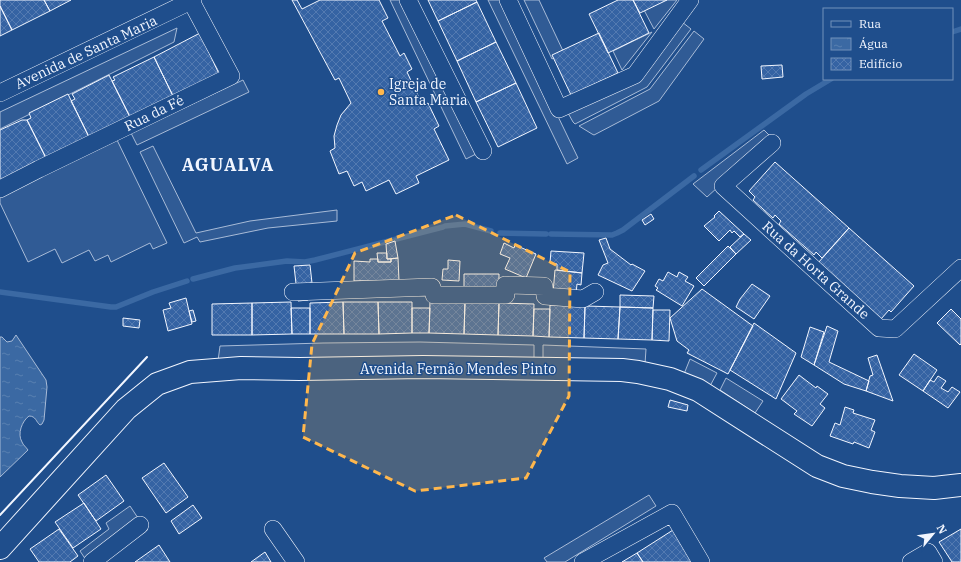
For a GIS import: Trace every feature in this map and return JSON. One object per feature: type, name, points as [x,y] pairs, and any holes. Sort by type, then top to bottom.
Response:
[{"type":"main road","name":"Avenida Fernão Mendes Pinto","points":[[0,548],[126,409],[157,384],[190,372],[241,368],[300,369],[423,367],[622,370],[638,372],[670,380],[698,390],[817,466],[843,476],[900,486],[934,488],[961,485]]},
{"type":"street","name":"Avenida de Santa Maria","points":[[0,93],[163,7],[192,0]]},
{"type":"street","name":"Rua da Fé","points":[[0,189],[231,76],[192,0]]},
{"type":"street","points":[[408,0],[483,151]]},
{"type":"street","points":[[508,0],[559,109],[635,75],[690,0]]},
{"type":"street","name":"Rua da Horta Grande","points":[[772,143],[723,186],[880,328],[895,328],[961,268]]},
{"type":"street","points":[[293,292],[432,288],[434,295],[506,295],[505,285],[544,286],[545,296],[583,299],[596,292]]},
{"type":"street","points":[[583,562],[672,513],[701,562]]},
{"type":"street","points":[[93,562],[140,525]]},
{"type":"street","points":[[273,529],[296,562]]},
{"type":"street","points":[[911,562],[928,552],[934,562]]},
{"type":"highlighted area","points":[[456,215],[570,272],[569,396],[526,478],[415,491],[303,437],[312,344],[355,253]]},
{"type":"shaded area","points":[[390,0],[404,0],[476,154],[466,159]]},
{"type":"shaded area","points":[[488,0],[502,0],[578,158],[567,164]]},
{"type":"shaded area","points":[[524,0],[539,0],[564,53],[552,59]]},
{"type":"shaded area","points":[[664,0],[677,0],[654,29],[644,10]]},
{"type":"shaded area","points":[[682,22],[691,29],[647,87],[575,124],[573,122],[568,113],[632,83]]},
{"type":"shaded area","points":[[177,28],[174,42],[0,129],[0,112]]},
{"type":"shaded area","points":[[694,31],[704,39],[659,101],[594,135],[579,126],[650,89]]},
{"type":"shaded area","points":[[652,32],[622,70],[613,51]]},
{"type":"shaded area","points":[[243,80],[249,92],[137,145],[131,133]]},
{"type":"shaded area","points":[[764,130],[772,138],[707,197],[693,184]]},
{"type":"shaded area","points":[[117,140],[167,243],[153,249],[150,243],[111,262],[108,255],[95,261],[89,250],[62,263],[55,249],[28,262],[0,203],[0,196]]},
{"type":"shaded area","points":[[153,146],[196,233],[250,221],[337,210],[337,221],[268,228],[200,242],[197,237],[184,243],[140,152]]},
{"type":"shaded area","points":[[420,342],[534,345],[534,358],[218,361],[220,346]]},
{"type":"shaded area","points":[[543,345],[646,349],[645,364],[543,358]]},
{"type":"shaded area","points":[[690,359],[717,373],[710,386],[684,374]]},
{"type":"shaded area","points":[[726,378],[763,401],[755,413],[720,390]]},
{"type":"shaded area","points":[[649,495],[656,506],[565,562],[547,562],[544,558]]},
{"type":"shaded area","points":[[130,506],[140,521],[86,560],[80,551],[109,529],[106,523]]},
{"type":"water","points":[[16,335],[46,380],[47,387],[44,420],[40,425],[35,418],[31,416],[26,418],[21,428],[20,435],[22,443],[28,450],[0,477],[0,337],[7,342],[12,341]]},
{"type":"building","points":[[0,0],[44,0],[50,11],[12,30],[0,6]]},
{"type":"building","points":[[44,0],[71,0],[50,11]]},
{"type":"building","name":"Igreja de Santa Maria","points":[[292,0],[297,0],[302,9],[320,0],[379,0],[388,18],[382,21],[400,56],[404,53],[412,69],[407,72],[423,106],[428,103],[439,126],[434,129],[449,160],[416,176],[419,183],[396,194],[389,180],[366,191],[362,182],[354,186],[347,171],[339,174],[330,151],[335,148],[334,136],[341,115],[351,103],[339,78],[335,80]]},
{"type":"building","points":[[428,0],[476,0],[477,2],[438,21]]},
{"type":"building","points":[[618,0],[633,0],[649,33],[608,53],[589,14]]},
{"type":"building","points":[[633,0],[667,0],[640,13]]},
{"type":"building","points":[[477,2],[496,42],[457,61],[438,21]]},
{"type":"building","points":[[0,6],[12,30],[0,36]]},
{"type":"building","points":[[200,33],[219,74],[173,96],[154,57]]},
{"type":"building","points":[[599,33],[618,73],[571,95],[552,55]]},
{"type":"building","points":[[496,42],[516,83],[476,102],[457,61]]},
{"type":"building","points":[[154,57],[173,96],[130,117],[112,81],[115,80],[113,77]]},
{"type":"building","points":[[782,65],[783,77],[762,79],[761,66]]},
{"type":"building","points":[[109,75],[130,117],[89,137],[71,101],[75,99],[72,94]]},
{"type":"building","points":[[516,83],[537,128],[498,147],[476,102]]},
{"type":"building","points":[[68,94],[89,137],[46,158],[27,120],[31,118],[29,113]]},
{"type":"building","points":[[22,120],[27,120],[46,158],[0,180],[0,130]]},
{"type":"building","points":[[775,162],[849,228],[822,258],[816,252],[814,255],[779,224],[781,221],[775,215],[773,218],[753,200],[755,197],[749,191]]},
{"type":"building","points":[[719,211],[744,234],[740,237],[734,231],[732,233],[730,230],[719,241],[704,226],[715,217],[714,216]]},
{"type":"building","points":[[651,214],[654,219],[645,225],[642,220]]},
{"type":"building","points":[[849,228],[914,286],[891,312],[889,310],[881,319],[818,263]]},
{"type":"building","points":[[744,234],[751,240],[736,254],[730,247]]},
{"type":"building","points":[[606,238],[610,249],[631,265],[632,264],[645,271],[632,291],[598,275],[603,265],[608,263],[599,240]]},
{"type":"building","points":[[395,241],[398,258],[387,259],[386,244]]},
{"type":"building","points":[[504,243],[514,248],[515,245],[536,254],[526,278],[505,269],[510,258],[500,254]]},
{"type":"building","points":[[728,246],[736,254],[704,286],[696,278]]},
{"type":"building","points":[[551,251],[584,253],[582,273],[557,270],[557,264],[550,263]]},
{"type":"building","points":[[377,253],[387,253],[387,259],[391,259],[391,262],[378,262]]},
{"type":"building","points":[[398,258],[399,281],[354,281],[354,261],[370,262],[370,259],[378,259],[378,262],[391,262],[391,259]]},
{"type":"building","points":[[448,260],[460,261],[459,281],[442,280],[443,269],[448,269]]},
{"type":"building","points":[[310,265],[312,283],[310,283],[308,300],[298,301],[294,266]]},
{"type":"building","points":[[555,270],[582,273],[581,285],[577,284],[576,294],[553,293]]},
{"type":"building","points":[[668,272],[677,277],[679,272],[688,277],[685,281],[694,286],[682,306],[656,290],[658,288],[655,286],[659,279],[663,281]]},
{"type":"building","points":[[464,274],[499,274],[499,288],[464,288]]},
{"type":"building","points":[[752,284],[770,296],[754,319],[736,307],[740,299]]},
{"type":"building","points":[[702,289],[753,326],[728,374],[687,353],[689,350],[677,341],[670,318]]},
{"type":"building","points":[[620,295],[654,296],[653,308],[620,307]]},
{"type":"building","points":[[186,298],[192,324],[168,331],[163,310],[171,308],[169,303]]},
{"type":"building","points":[[430,301],[465,302],[464,334],[429,333]]},
{"type":"building","points":[[291,302],[292,334],[252,335],[252,303]]},
{"type":"building","points":[[343,302],[378,302],[379,334],[344,334]]},
{"type":"building","points":[[343,302],[344,334],[310,334],[310,303]]},
{"type":"building","points":[[378,302],[412,302],[412,333],[379,334]]},
{"type":"building","points":[[465,302],[499,303],[498,335],[464,334]]},
{"type":"building","points":[[252,303],[252,335],[212,335],[212,304]]},
{"type":"building","points":[[499,303],[534,304],[533,336],[498,335]]},
{"type":"building","points":[[550,305],[585,306],[584,338],[549,337]]},
{"type":"building","points":[[585,306],[620,307],[618,339],[584,338]]},
{"type":"building","points":[[620,307],[653,308],[652,340],[618,339]]},
{"type":"building","points":[[291,308],[310,308],[310,334],[292,334]]},
{"type":"building","points":[[412,308],[430,308],[429,333],[412,333]]},
{"type":"building","points":[[534,309],[550,309],[549,337],[533,336]]},
{"type":"building","points":[[951,309],[961,319],[960,345],[937,323]]},
{"type":"building","points":[[193,310],[196,321],[192,322],[189,311]]},
{"type":"building","points":[[653,310],[670,310],[669,341],[652,340]]},
{"type":"building","points":[[123,318],[140,320],[139,328],[123,326]]},
{"type":"building","points":[[754,323],[796,353],[776,399],[730,370]]},
{"type":"building","points":[[827,326],[838,331],[829,362],[869,381],[866,391],[844,384],[814,365]]},
{"type":"building","points":[[810,327],[824,332],[814,365],[801,357]]},
{"type":"building","points":[[914,354],[937,370],[923,391],[899,375]]},
{"type":"building","points":[[877,355],[893,401],[866,391],[870,376],[873,375],[868,358]]},
{"type":"building","points":[[799,375],[816,388],[817,386],[828,394],[820,404],[825,408],[812,426],[794,414],[797,411],[781,399]]},
{"type":"building","points":[[938,376],[946,381],[941,388],[948,392],[952,387],[960,392],[948,408],[923,391],[930,380],[934,382]]},
{"type":"building","points":[[670,400],[688,405],[687,411],[668,407]]},
{"type":"building","points":[[845,407],[854,410],[853,413],[875,420],[871,430],[875,432],[869,448],[854,442],[853,444],[830,436],[835,423],[840,425]]},
{"type":"building","points":[[164,463],[188,497],[166,513],[142,478]]},
{"type":"building","points":[[106,475],[124,501],[96,521],[78,495]]},
{"type":"building","points":[[84,503],[101,529],[73,548],[55,522]]},
{"type":"building","points":[[193,505],[202,518],[179,534],[171,521]]},
{"type":"building","points":[[59,529],[78,556],[70,562],[39,562],[30,549]]},
{"type":"building","points":[[961,529],[961,562],[952,562],[939,542]]},
{"type":"building","points":[[673,530],[695,562],[643,562],[637,553]]},
{"type":"building","points":[[159,545],[170,562],[135,562]]},
{"type":"building","points":[[265,552],[271,562],[251,562]]},
{"type":"building","points":[[637,553],[643,562],[622,562]]},
{"type":"waterway","points":[[953,32],[961,29]]},
{"type":"waterway","points":[[701,170],[806,94],[829,80]]},
{"type":"waterway","points":[[551,234],[612,235],[617,233],[694,176]]},
{"type":"waterway","points":[[445,226],[465,224],[491,231]]},
{"type":"waterway","points":[[193,279],[235,268],[287,261],[305,262],[315,260],[443,227]]},
{"type":"waterway","points":[[500,233],[546,234]]},
{"type":"waterway","points":[[0,292],[116,307],[153,292],[187,281]]},
{"type":"wall","points":[[0,515],[147,357]]},
{"type":"place","name":"Igreja de Santa Maria","points":[[381,92]]},
{"type":"district","name":"AGUALVA","points":[[228,164]]}]
